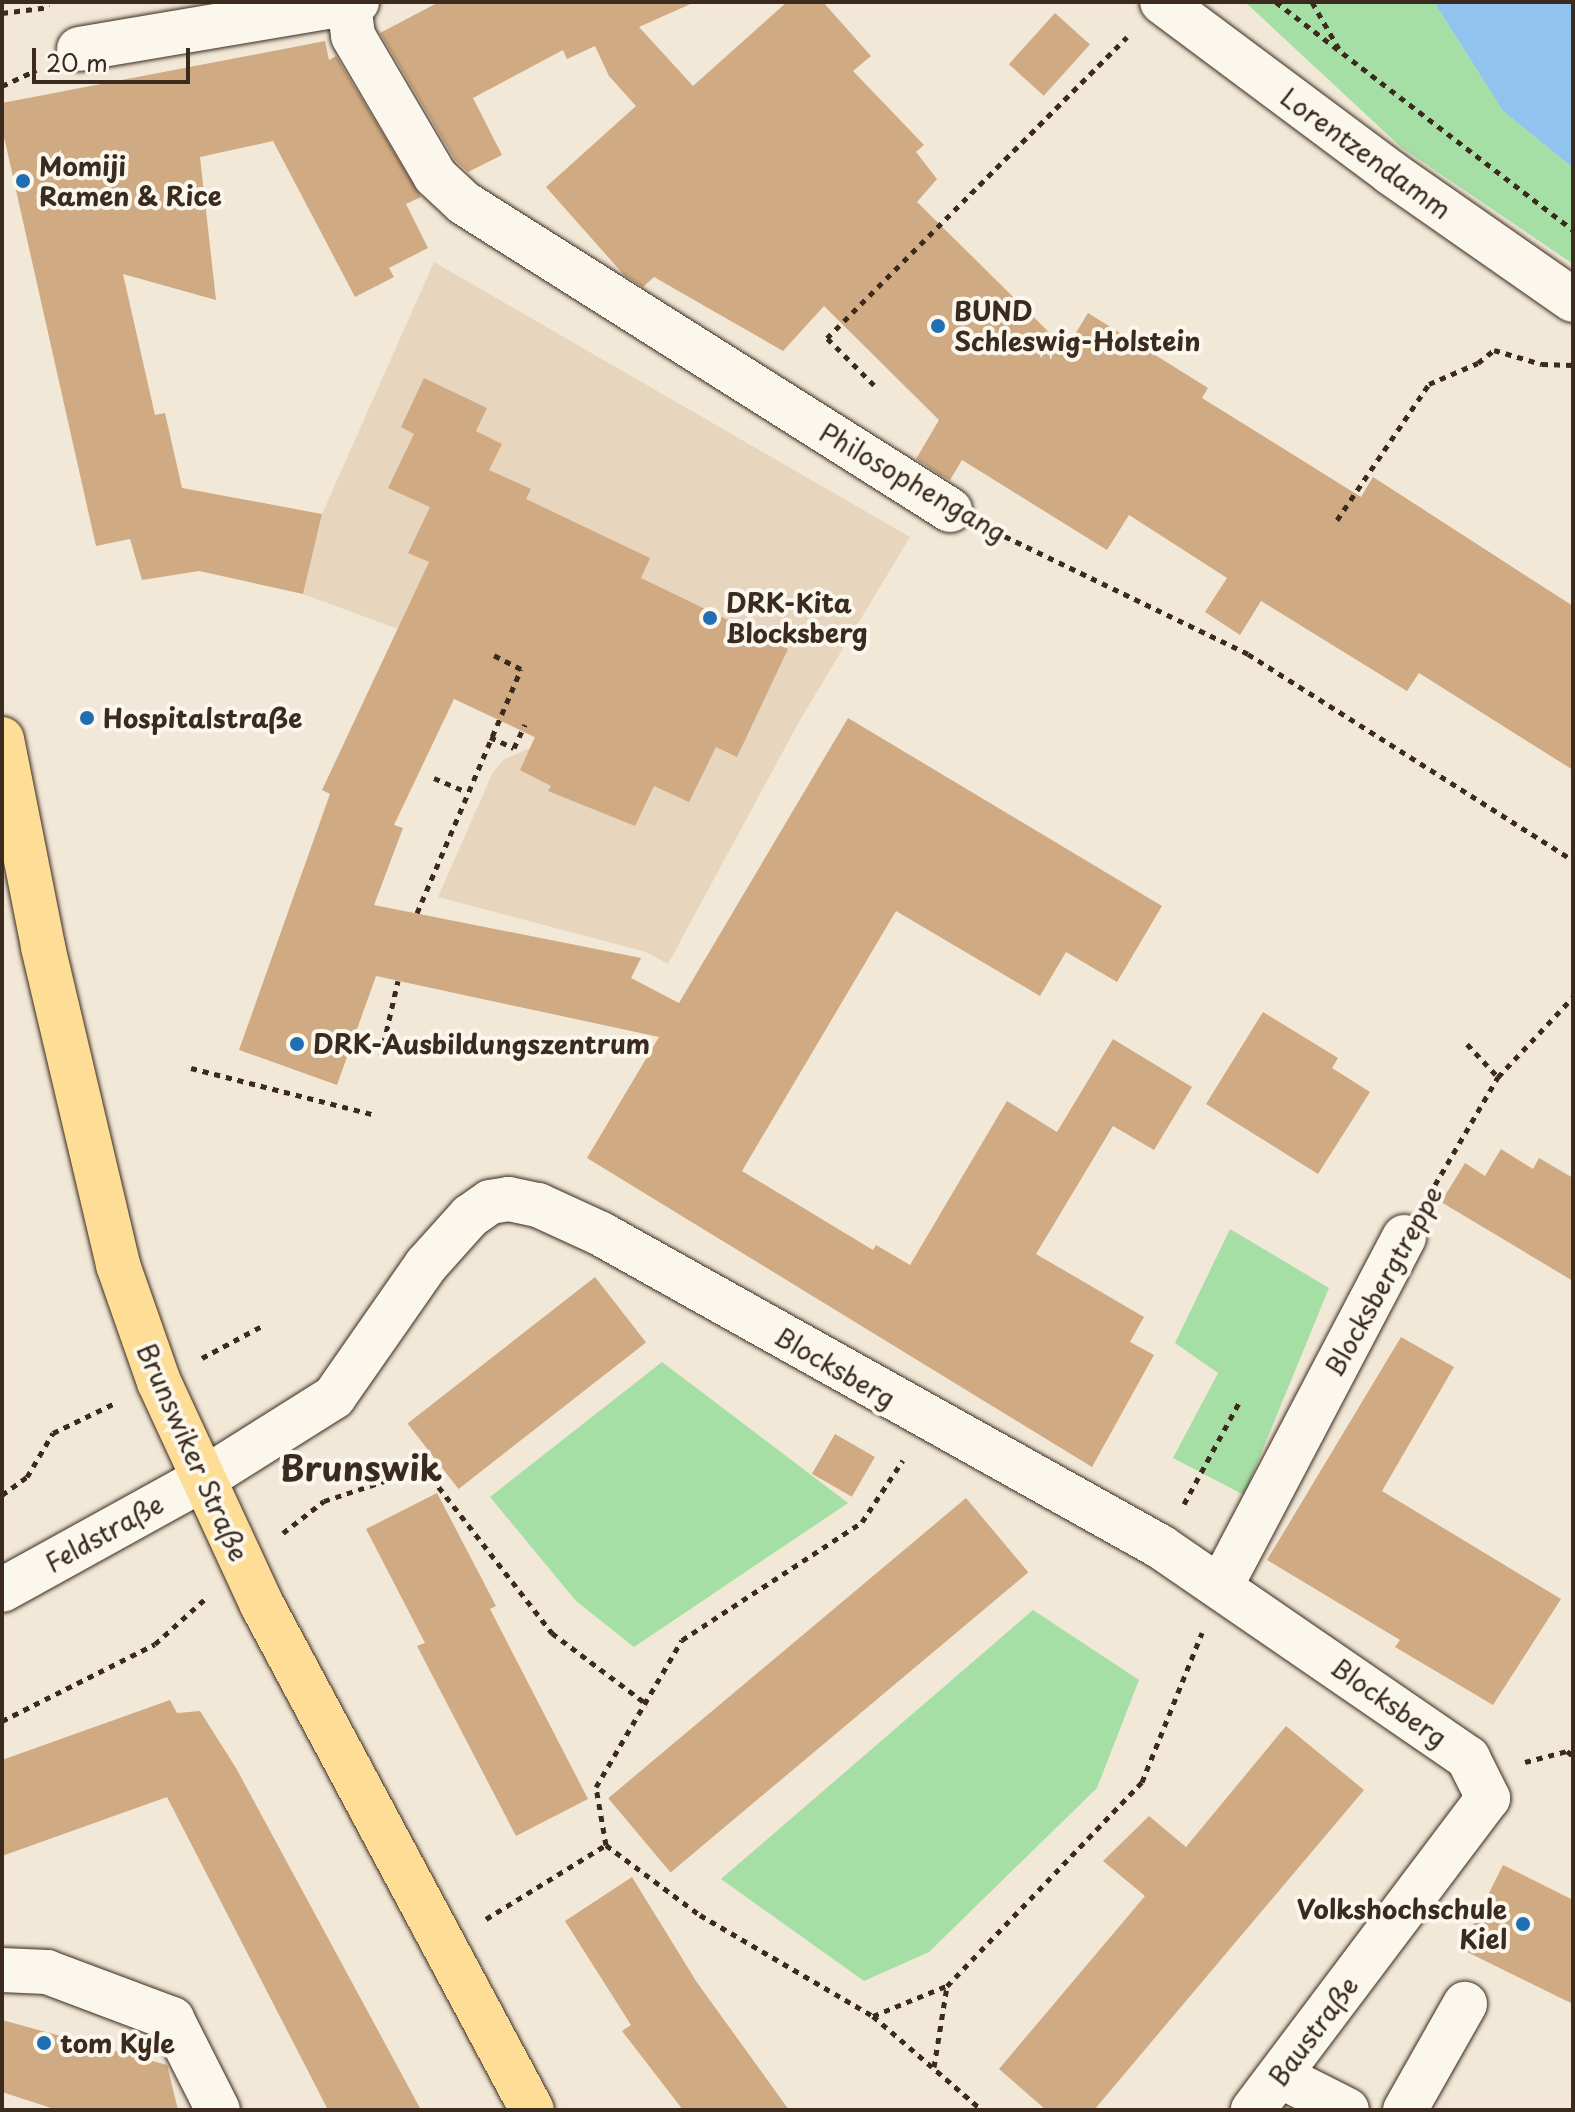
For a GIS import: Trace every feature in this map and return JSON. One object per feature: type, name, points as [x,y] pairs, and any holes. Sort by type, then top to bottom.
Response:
[{"type":"main road","name":"Brunswiker Straße","points":[[2,739],[43,947],[118,1265],[159,1382],[207,1477],[261,1603],[532,2110]]},
{"type":"street","points":[[79,49],[353,4]]},
{"type":"street","name":"Philosophengang","points":[[353,4],[353,36],[435,176],[464,203],[950,510]]},
{"type":"street","name":"Lorentzendamm","points":[[1151,13],[1391,173],[1573,300]]},
{"type":"street","name":"Blocksberg","points":[[207,1477],[334,1397],[452,1233],[490,1202],[509,1199],[538,1205],[601,1234],[1222,1584],[1468,1758],[1488,1798]]},
{"type":"street","name":"Blocksbergtreppe","points":[[1222,1584],[1404,1237]]},
{"type":"street","name":"Feldstraße","points":[[2,1590],[207,1477]]},
{"type":"street","name":"Baustraße","points":[[1253,2110],[1488,1798]]},
{"type":"street","points":[[2,1970],[47,1972],[172,2019],[218,2110]]},
{"type":"street","points":[[1405,2110],[1465,2004]]},
{"type":"street","points":[[1280,2076],[1347,2110]]},
{"type":"path","points":[[1276,2],[1573,230]]},
{"type":"path","points":[[1312,2],[1341,54]]},
{"type":"path","points":[[874,385],[827,338],[1151,13]]},
{"type":"path","points":[[2,86],[12,83]]},
{"type":"path","points":[[1337,520],[1429,384],[1478,363],[1494,350],[1542,364],[1573,365]]},
{"type":"path","name":"Philosophengang","points":[[950,510],[1248,654],[1573,860]]},
{"type":"path","points":[[417,913],[465,791],[521,669],[492,654]]},
{"type":"path","points":[[490,737],[514,748],[525,724]]},
{"type":"path","points":[[434,778],[465,791]]},
{"type":"path","points":[[381,1055],[398,981]]},
{"type":"path","name":"Blocksbergtreppe","points":[[1404,1237],[1498,1077],[1573,997]]},
{"type":"path","points":[[1467,1044],[1498,1077]]},
{"type":"path","points":[[191,1068],[376,1115]]},
{"type":"path","points":[[1161,1547],[1240,1401]]},
{"type":"path","points":[[929,1421],[862,1522],[682,1640],[648,1705],[596,1787],[606,1845],[700,1915],[873,2016],[982,2110]]},
{"type":"path","points":[[2,1495],[27,1477],[53,1433]]},
{"type":"path","points":[[324,1501],[424,1468],[552,1633],[648,1705]]},
{"type":"path","points":[[873,2016],[947,1986],[1142,1782],[1222,1584]]},
{"type":"path","points":[[2,1721],[155,1644]]},
{"type":"path","points":[[1516,1765],[1567,1751],[1573,1756]]},
{"type":"path","points":[[443,1945],[606,1845]]},
{"type":"path","points":[[934,2067],[947,1986]]},
{"type":"shaded area","name":"DRK-Kita Blocksberg","points":[[434,262],[910,537],[800,720],[668,964],[646,952],[438,897],[493,772],[503,760],[530,748],[535,738],[509,725],[565,607],[435,498],[408,552],[429,562],[398,629],[303,594],[322,514]]},
{"type":"green space","points":[[1245,2],[1434,2],[1503,111],[1573,168],[1573,264],[1402,148]]},
{"type":"green space","points":[[1230,1229],[1329,1288],[1244,1495],[1173,1458],[1218,1373],[1175,1343]]},
{"type":"green space","points":[[662,1362],[848,1503],[634,1647],[576,1601],[490,1497]]},
{"type":"green space","points":[[1033,1610],[1139,1680],[1097,1788],[929,1952],[864,1981],[721,1879]]},
{"type":"water","points":[[1434,2],[1573,2],[1573,168],[1503,111]]},
{"type":"building","points":[[439,2],[695,2],[639,27],[693,86],[787,2],[823,2],[871,56],[853,71],[924,145],[916,152],[937,179],[917,202],[1066,349],[1088,313],[1208,388],[1202,398],[1361,497],[1373,477],[1573,606],[1573,770],[1419,673],[1407,691],[1261,601],[1240,635],[1205,612],[1227,578],[1129,515],[1107,550],[962,460],[950,480],[939,474],[916,459],[939,420],[824,306],[783,351],[654,277],[643,287],[624,275],[546,187],[636,106],[609,76],[595,46],[567,59],[563,50],[473,98],[502,155],[468,172],[455,160],[380,33]]},
{"type":"building","points":[[1055,13],[1090,44],[1044,96],[1009,64]]},
{"type":"building","points":[[325,41],[329,60],[336,56],[421,197],[406,204],[428,248],[389,268],[394,277],[355,297],[273,141],[200,157],[216,300],[123,274],[155,415],[165,413],[182,488],[322,514],[303,594],[199,571],[142,580],[130,539],[96,546],[2,128],[2,103]]},
{"type":"building","points":[[424,378],[487,408],[476,431],[502,444],[489,470],[531,489],[526,499],[650,558],[641,578],[788,649],[737,757],[716,747],[689,802],[654,786],[635,826],[548,791],[551,786],[520,770],[535,737],[454,699],[394,825],[403,828],[374,905],[641,958],[631,978],[679,1003],[848,718],[1162,906],[1117,982],[1066,952],[1040,996],[896,911],[742,1171],[873,1250],[876,1245],[910,1265],[1007,1101],[1057,1132],[1113,1039],[1192,1087],[1154,1150],[1113,1126],[1036,1254],[1144,1317],[1130,1342],[1154,1355],[1092,1467],[587,1158],[659,1037],[376,976],[337,1085],[239,1050],[330,794],[322,790],[429,562],[408,553],[430,507],[388,488],[414,434],[401,427]]},
{"type":"building","points":[[1263,1012],[1338,1058],[1332,1068],[1370,1092],[1318,1174],[1206,1104]]},
{"type":"building","points":[[1501,1149],[1533,1169],[1539,1158],[1573,1178],[1573,1281],[1441,1202],[1465,1163],[1485,1176]]},
{"type":"building","points":[[595,1277],[646,1342],[459,1489],[407,1424]]},
{"type":"building","points":[[1401,1337],[1454,1367],[1382,1491],[1561,1599],[1493,1705],[1395,1647],[1400,1640],[1267,1560]]},
{"type":"building","points":[[835,1434],[875,1457],[852,1497],[812,1474]]},
{"type":"building","points":[[437,1493],[496,1606],[490,1609],[588,1799],[516,1836],[417,1646],[425,1643],[366,1529]]},
{"type":"building","points":[[966,1498],[1028,1572],[671,1872],[608,1798]]},
{"type":"building","points":[[170,1700],[177,1713],[200,1711],[236,1768],[421,2110],[328,2110],[167,1797],[2,1856],[2,1760]]},
{"type":"building","points":[[1286,1726],[1364,1790],[1094,2110],[1046,2110],[999,2069],[1145,1896],[1103,1861],[1149,1816],[1186,1847]]},
{"type":"building","name":"Volkshochschule Kiel","points":[[1503,1865],[1573,1900],[1573,2004],[1461,1949]]},
{"type":"building","points":[[632,1877],[696,1981],[789,2110],[683,2110],[622,2031],[631,2025],[565,1921]]},
{"type":"building","name":"tom Kyle","points":[[2,2020],[167,2065],[178,2110],[57,2110],[2,2092]]},
{"type":"place","name":"Momiji Ramen & Rice","points":[[23,181]]},
{"type":"place","name":"BUND Schleswig-Holstein","points":[[938,326]]},
{"type":"place","name":"DRK-Kita Blocksberg","points":[[710,618]]},
{"type":"place","name":"Hospitalstraße","points":[[87,718]]},
{"type":"place","name":"DRK-Ausbildungszentrum","points":[[297,1044]]},
{"type":"place","name":"Volkshochschule Kiel","points":[[1523,1924]]},
{"type":"place","name":"tom Kyle","points":[[44,2043]]},
{"type":"district","name":"Brunswik","points":[[361,1468]]}]
